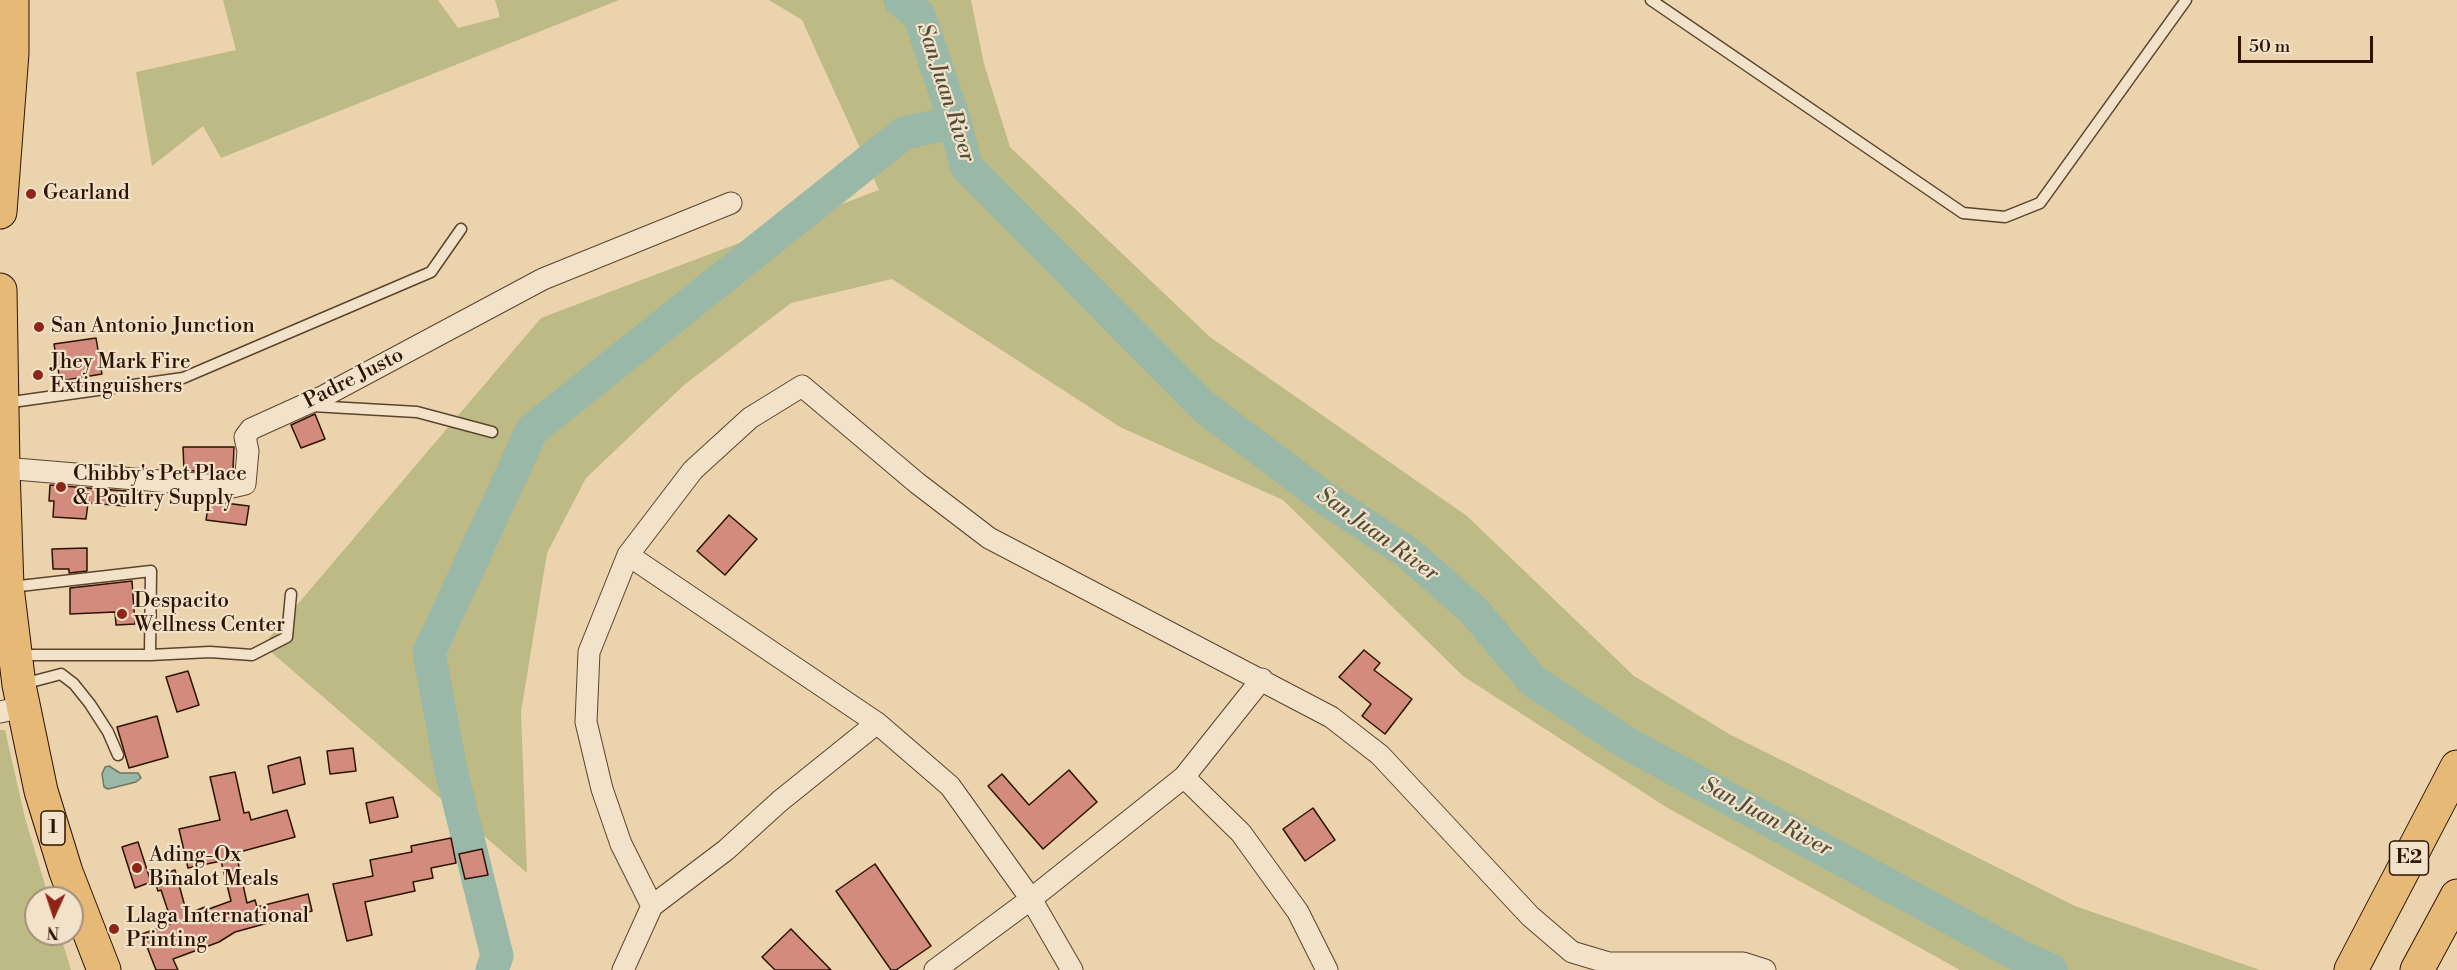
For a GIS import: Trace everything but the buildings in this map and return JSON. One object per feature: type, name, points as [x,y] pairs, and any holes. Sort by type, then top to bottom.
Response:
[{"type":"highway","points":[[0,212],[12,53],[12,0]]},
{"type":"highway","name":"1","points":[[0,290],[6,607],[12,689],[66,872],[104,969]]},
{"type":"highway","name":"E2","points":[[2356,960],[2457,767]]},
{"type":"highway","points":[[2417,970],[2457,896]]},
{"type":"street","name":"Padre Justo","points":[[3,468],[232,486],[245,484],[248,451],[245,437],[251,429],[303,405],[543,279],[731,203]]},
{"type":"street","points":[[652,906],[621,844],[602,789],[586,722],[589,652],[628,555],[693,470],[750,417],[802,386],[917,483],[989,538],[1331,717],[1380,754],[1530,916],[1572,951],[1609,963],[1646,966],[1743,963],[1765,970]]},
{"type":"street","points":[[628,555],[877,723],[950,786],[1031,899],[1072,970]]},
{"type":"street","points":[[935,970],[1031,899],[1184,777],[1262,679]]},
{"type":"street","points":[[623,970],[652,906],[726,850],[780,801],[877,723]]},
{"type":"street","points":[[1184,777],[1241,833],[1298,912],[1326,970]]},
{"type":"lane","points":[[1651,0],[1963,213],[2005,218],[2040,203],[2186,0]]},
{"type":"lane","points":[[2,404],[183,378],[431,272],[461,229]]},
{"type":"lane","points":[[303,405],[417,412],[492,432]]},
{"type":"lane","points":[[6,607],[151,571],[150,655]]},
{"type":"lane","points":[[12,689],[150,655],[210,652],[252,655],[287,637],[291,594]]},
{"type":"lane","points":[[12,689],[61,674],[74,684],[90,704],[108,732],[118,755]]},
{"type":"shaded area","points":[[223,0],[438,0],[458,28],[500,17],[495,0],[619,0],[221,158],[203,126],[152,166],[136,72],[236,50]]},
{"type":"shaded area","points":[[769,0],[971,0],[984,64],[1010,147],[1210,337],[1467,516],[1634,676],[1729,734],[2075,906],[2260,970],[1960,970],[1666,807],[1463,676],[1283,500],[1120,427],[892,279],[791,303],[684,385],[586,478],[547,553],[521,712],[527,873],[263,645],[541,318],[879,190],[802,20]]},
{"type":"shaded area","points":[[0,730],[5,730],[25,818],[45,886],[24,886],[24,946],[64,946],[71,970],[0,970]]},
{"type":"shaded area","points":[[109,766],[120,773],[138,773],[141,778],[136,782],[108,789],[104,787],[102,774],[105,767]]},
{"type":"waterway","name":"San Juan River","points":[[900,0],[919,15],[955,122],[966,166],[1204,407],[1326,499],[1408,553],[1474,611],[1533,681],[1628,744],[2020,956],[2051,970]]},
{"type":"waterway","points":[[492,970],[497,956],[451,770],[429,653],[532,430],[904,133],[955,122]]},
{"type":"place","name":"Gearland","points":[[31,194]]},
{"type":"place","name":"San Antonio Junction","points":[[39,327]]},
{"type":"place","name":"Jhey Mark Fire Extinguishers","points":[[38,375]]},
{"type":"place","name":"Chibby's Pet Place & Poultry Supply","points":[[61,487]]},
{"type":"place","name":"Despacito Wellness Center","points":[[122,614]]},
{"type":"place","name":"Ading-Ox Binalot Meals","points":[[137,868]]},
{"type":"place","name":"Llaga International Printing","points":[[114,929]]}]
